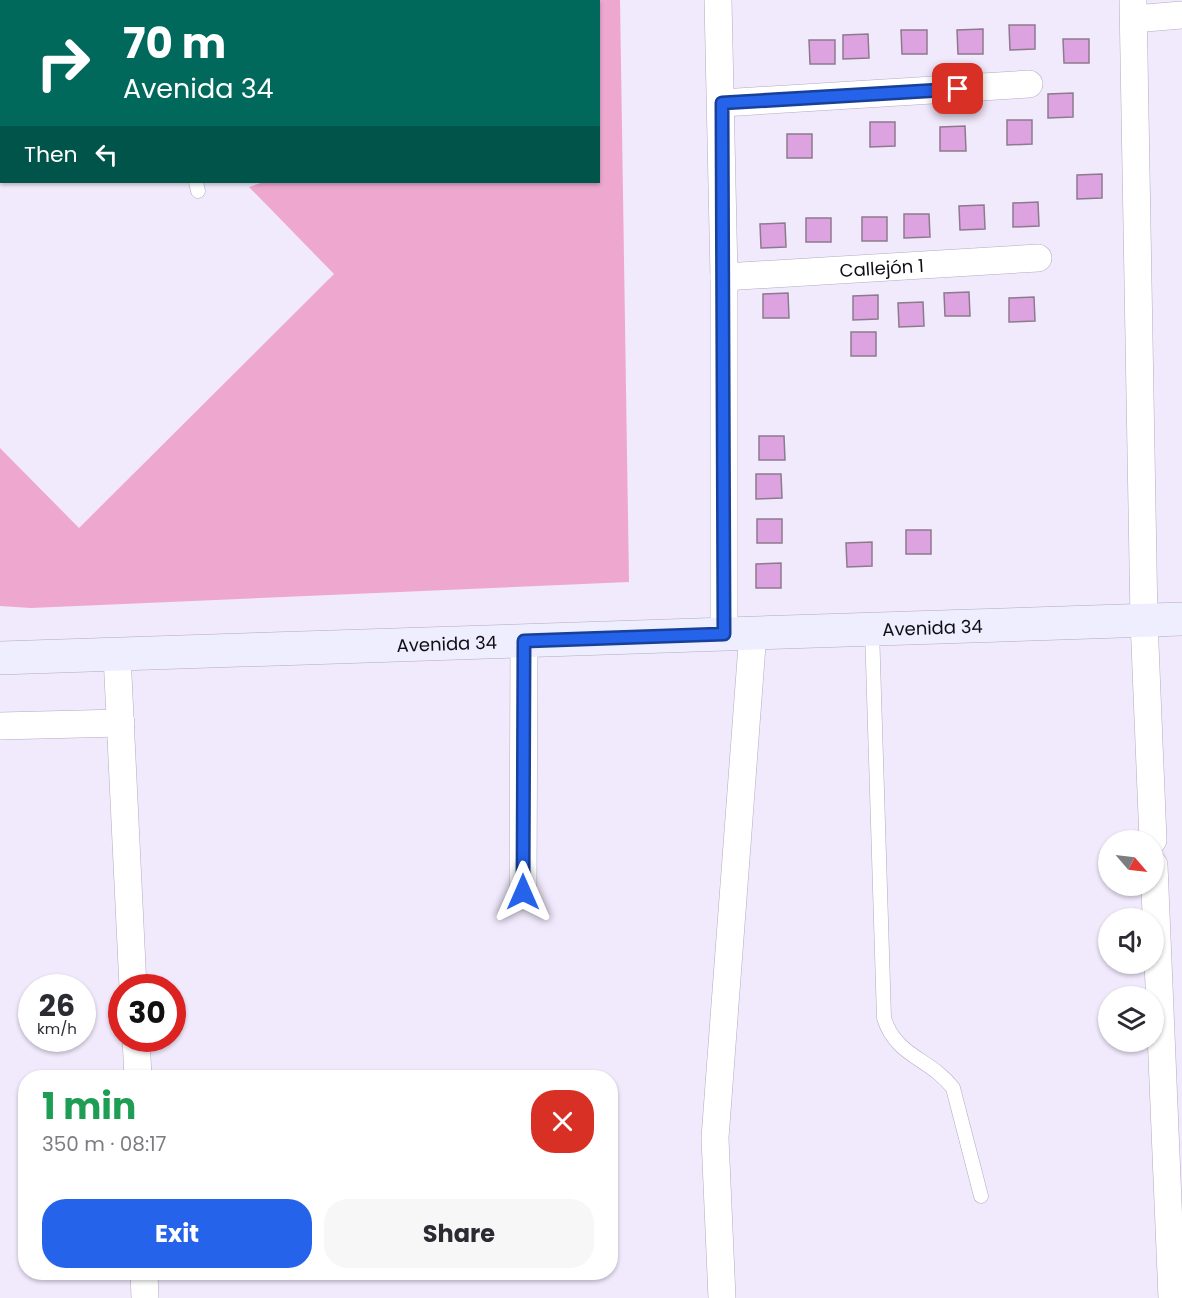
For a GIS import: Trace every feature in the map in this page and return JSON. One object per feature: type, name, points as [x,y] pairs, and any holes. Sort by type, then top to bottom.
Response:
[{"type":"street","points":[[718,0],[722,103],[723,277],[738,633],[715,1138],[722,1298]]},
{"type":"street","points":[[1153,830],[1144,620],[1133,10],[1182,15]]},
{"type":"street","points":[[722,103],[1029,84]]},
{"type":"street","name":"Callejón 1","points":[[723,277],[1038,258]]},
{"type":"street","name":"Avenida 34","points":[[0,658],[1182,619]]},
{"type":"street","points":[[523,892],[524,641]]},
{"type":"street","points":[[117,655],[133,974]]},
{"type":"street","points":[[0,726],[121,723]]},
{"type":"street","points":[[1158,896],[1170,997],[1172,1298]]},
{"type":"street","points":[[137,1052],[138,1070]]},
{"type":"street","points":[[140,1298],[145,1298],[144,1280]]},
{"type":"lane","points":[[872,629],[884,1018],[889,1034],[900,1047],[942,1074],[953,1088],[981,1196]]},
{"type":"shaded area","points":[[600,0],[620,0],[629,582],[31,608],[0,606],[0,448],[79,528],[334,274],[249,187],[261,183],[600,183]]},
{"type":"building","points":[[1009,25],[1035,25],[1035,49],[1010,50]]},
{"type":"building","points":[[983,29],[983,54],[958,54],[957,30]]},
{"type":"building","points":[[901,30],[927,30],[927,54],[902,54]]},
{"type":"building","points":[[868,34],[869,58],[843,59],[843,35]]},
{"type":"building","points":[[1063,39],[1089,39],[1089,63],[1064,63]]},
{"type":"building","points":[[809,40],[835,40],[835,64],[810,64]]},
{"type":"building","points":[[1073,93],[1073,117],[1048,118],[1048,94]]},
{"type":"building","points":[[1007,120],[1032,120],[1032,144],[1007,145]]},
{"type":"building","points":[[870,122],[895,122],[895,146],[870,147]]},
{"type":"building","points":[[965,126],[966,151],[940,151],[940,127]]},
{"type":"building","points":[[787,134],[812,134],[812,158],[787,158]]},
{"type":"building","points":[[1102,174],[1102,198],[1077,199],[1077,175]]},
{"type":"building","points":[[1038,202],[1039,226],[1013,227],[1013,203]]},
{"type":"building","points":[[984,205],[985,229],[960,230],[959,206]]},
{"type":"building","points":[[904,214],[929,214],[930,237],[904,238]]},
{"type":"building","points":[[862,217],[887,217],[887,241],[862,241]]},
{"type":"building","points":[[806,218],[831,218],[831,242],[806,242]]},
{"type":"building","points":[[785,223],[786,247],[761,248],[760,224]]},
{"type":"building","points":[[969,292],[970,316],[945,316],[944,293]]},
{"type":"building","points":[[788,293],[789,318],[763,318],[763,294]]},
{"type":"building","points":[[878,295],[878,319],[853,320],[853,296]]},
{"type":"building","points":[[1034,297],[1035,321],[1009,322],[1009,298]]},
{"type":"building","points":[[923,302],[924,326],[899,327],[898,303]]},
{"type":"building","points":[[851,332],[876,332],[876,356],[851,356]]},
{"type":"building","points":[[759,436],[784,436],[785,460],[759,460]]},
{"type":"building","points":[[756,474],[781,474],[782,498],[756,499]]},
{"type":"building","points":[[757,519],[782,519],[782,543],[757,543]]},
{"type":"building","points":[[906,530],[931,530],[931,554],[906,554]]},
{"type":"building","points":[[872,542],[872,566],[847,567],[846,543]]},
{"type":"building","points":[[781,563],[781,588],[756,588],[756,564]]},
{"type":"route","points":[[523,892],[524,641],[724,634],[722,103],[958,89]]}]
